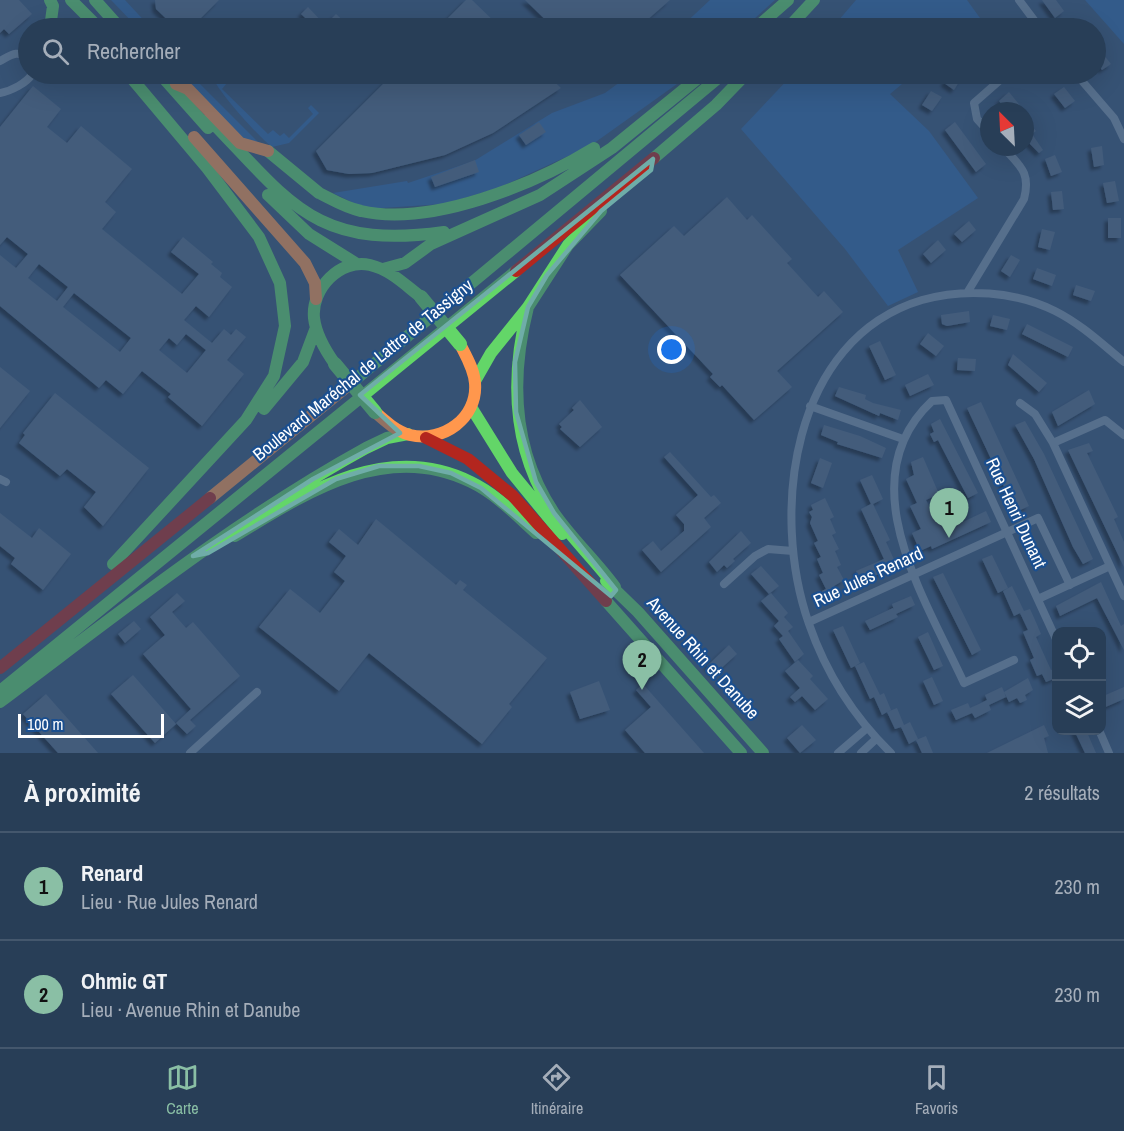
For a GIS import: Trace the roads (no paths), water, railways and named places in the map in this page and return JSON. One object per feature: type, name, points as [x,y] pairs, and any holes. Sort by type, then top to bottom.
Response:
[{"type":"main road","points":[[50,0],[53,6],[51,18]]},
{"type":"main road","points":[[70,0],[83,18]]},
{"type":"main road","points":[[70,0],[89,18]]},
{"type":"main road","points":[[95,0],[111,18]]},
{"type":"main road","points":[[767,18],[788,0]]},
{"type":"main road","points":[[776,18],[794,0]]},
{"type":"main road","points":[[797,18],[814,0]]},
{"type":"main road","points":[[92,593],[104,573],[237,431],[268,388],[281,350],[284,305],[274,267],[259,237],[136,84]]},
{"type":"main road","points":[[147,84],[305,263],[315,283],[316,298],[313,315],[319,341],[334,364],[375,412],[390,425],[408,434],[426,438],[455,452],[495,479],[574,565]]},
{"type":"main road","points":[[169,84],[287,216],[323,244],[357,264],[382,269],[421,297],[460,344],[475,381]]},
{"type":"main road","points":[[178,84],[188,89],[240,143],[268,151],[319,192],[344,206],[368,213],[392,214],[441,209],[536,178],[588,152],[639,117],[659,111]]},
{"type":"main road","points":[[382,269],[405,262],[431,244],[540,195],[612,147],[691,84]]},
{"type":"main road","name":"Boulevard Maréchal de Lattre de Tassigny","points":[[0,668],[391,351],[711,84]]},
{"type":"main road","name":"Boulevard Maréchal de Lattre de Tassigny","points":[[0,691],[653,159],[716,105],[736,84]]},
{"type":"main road","points":[[202,121],[212,121],[286,200],[345,231],[371,236],[410,237],[464,228]]},
{"type":"main road","points":[[426,438],[453,428],[462,421],[471,407],[475,381],[491,353],[528,307],[568,245],[601,211],[651,170],[653,159]]},
{"type":"main road","points":[[316,298],[331,277],[346,267],[357,264]]},
{"type":"main road","points":[[528,307],[515,362],[514,383],[516,412],[525,454],[554,513],[602,567],[615,587]]},
{"type":"main road","points":[[189,484],[242,435],[296,371],[308,354],[315,330]]},
{"type":"main road","points":[[471,407],[489,441],[520,486],[599,575],[615,587]]},
{"type":"main road","points":[[0,702],[237,525],[357,453],[397,435],[408,434]]},
{"type":"main road","points":[[193,556],[208,553],[336,479],[358,471],[399,465],[438,469],[471,482],[494,497],[574,565]]},
{"type":"main road","name":"Avenue Rhin et Danube","points":[[574,565],[741,753]]},
{"type":"main road","name":"Avenue Rhin et Danube","points":[[615,587],[763,753]]},
{"type":"street","points":[[1019,0],[1032,18]]},
{"type":"street","points":[[0,61],[15,53],[18,54]]},
{"type":"street","points":[[0,93],[20,84]]},
{"type":"street","points":[[980,122],[977,119],[974,103],[996,84]]},
{"type":"street","points":[[1085,84],[1114,118],[1124,139]]},
{"type":"street","points":[[967,293],[1024,199],[1028,183],[1023,168],[1012,156]]},
{"type":"street","points":[[891,753],[866,729],[833,678],[808,622],[793,551],[792,497],[810,406],[834,361],[857,337],[882,318],[920,301],[938,296],[967,293],[1022,299],[1054,311],[1082,327],[1124,362]]},
{"type":"street","name":"Rue Henri Dunant","points":[[903,439],[932,401],[946,400],[1052,630]]},
{"type":"street","points":[[1020,403],[1035,414],[1053,443],[1124,596]]},
{"type":"street","points":[[810,406],[903,439],[893,483],[895,511],[901,541],[964,683],[1014,660]]},
{"type":"street","points":[[1053,443],[1106,420],[1124,435]]},
{"type":"street","name":"Rue Jules Renard","points":[[808,622],[1038,518],[1070,585]]},
{"type":"street","points":[[724,584],[755,556],[768,549],[793,551]]},
{"type":"street","points":[[1038,599],[1110,566]]},
{"type":"street","points":[[190,753],[257,692]]},
{"type":"street","points":[[838,753],[866,729]]},
{"type":"street","points":[[1101,735],[1109,753]]},
{"type":"street","points":[[861,753],[876,739]]},
{"type":"place","name":"Renard","points":[[949,538]]},
{"type":"place","name":"Ohmic GT","points":[[642,690]]}]
